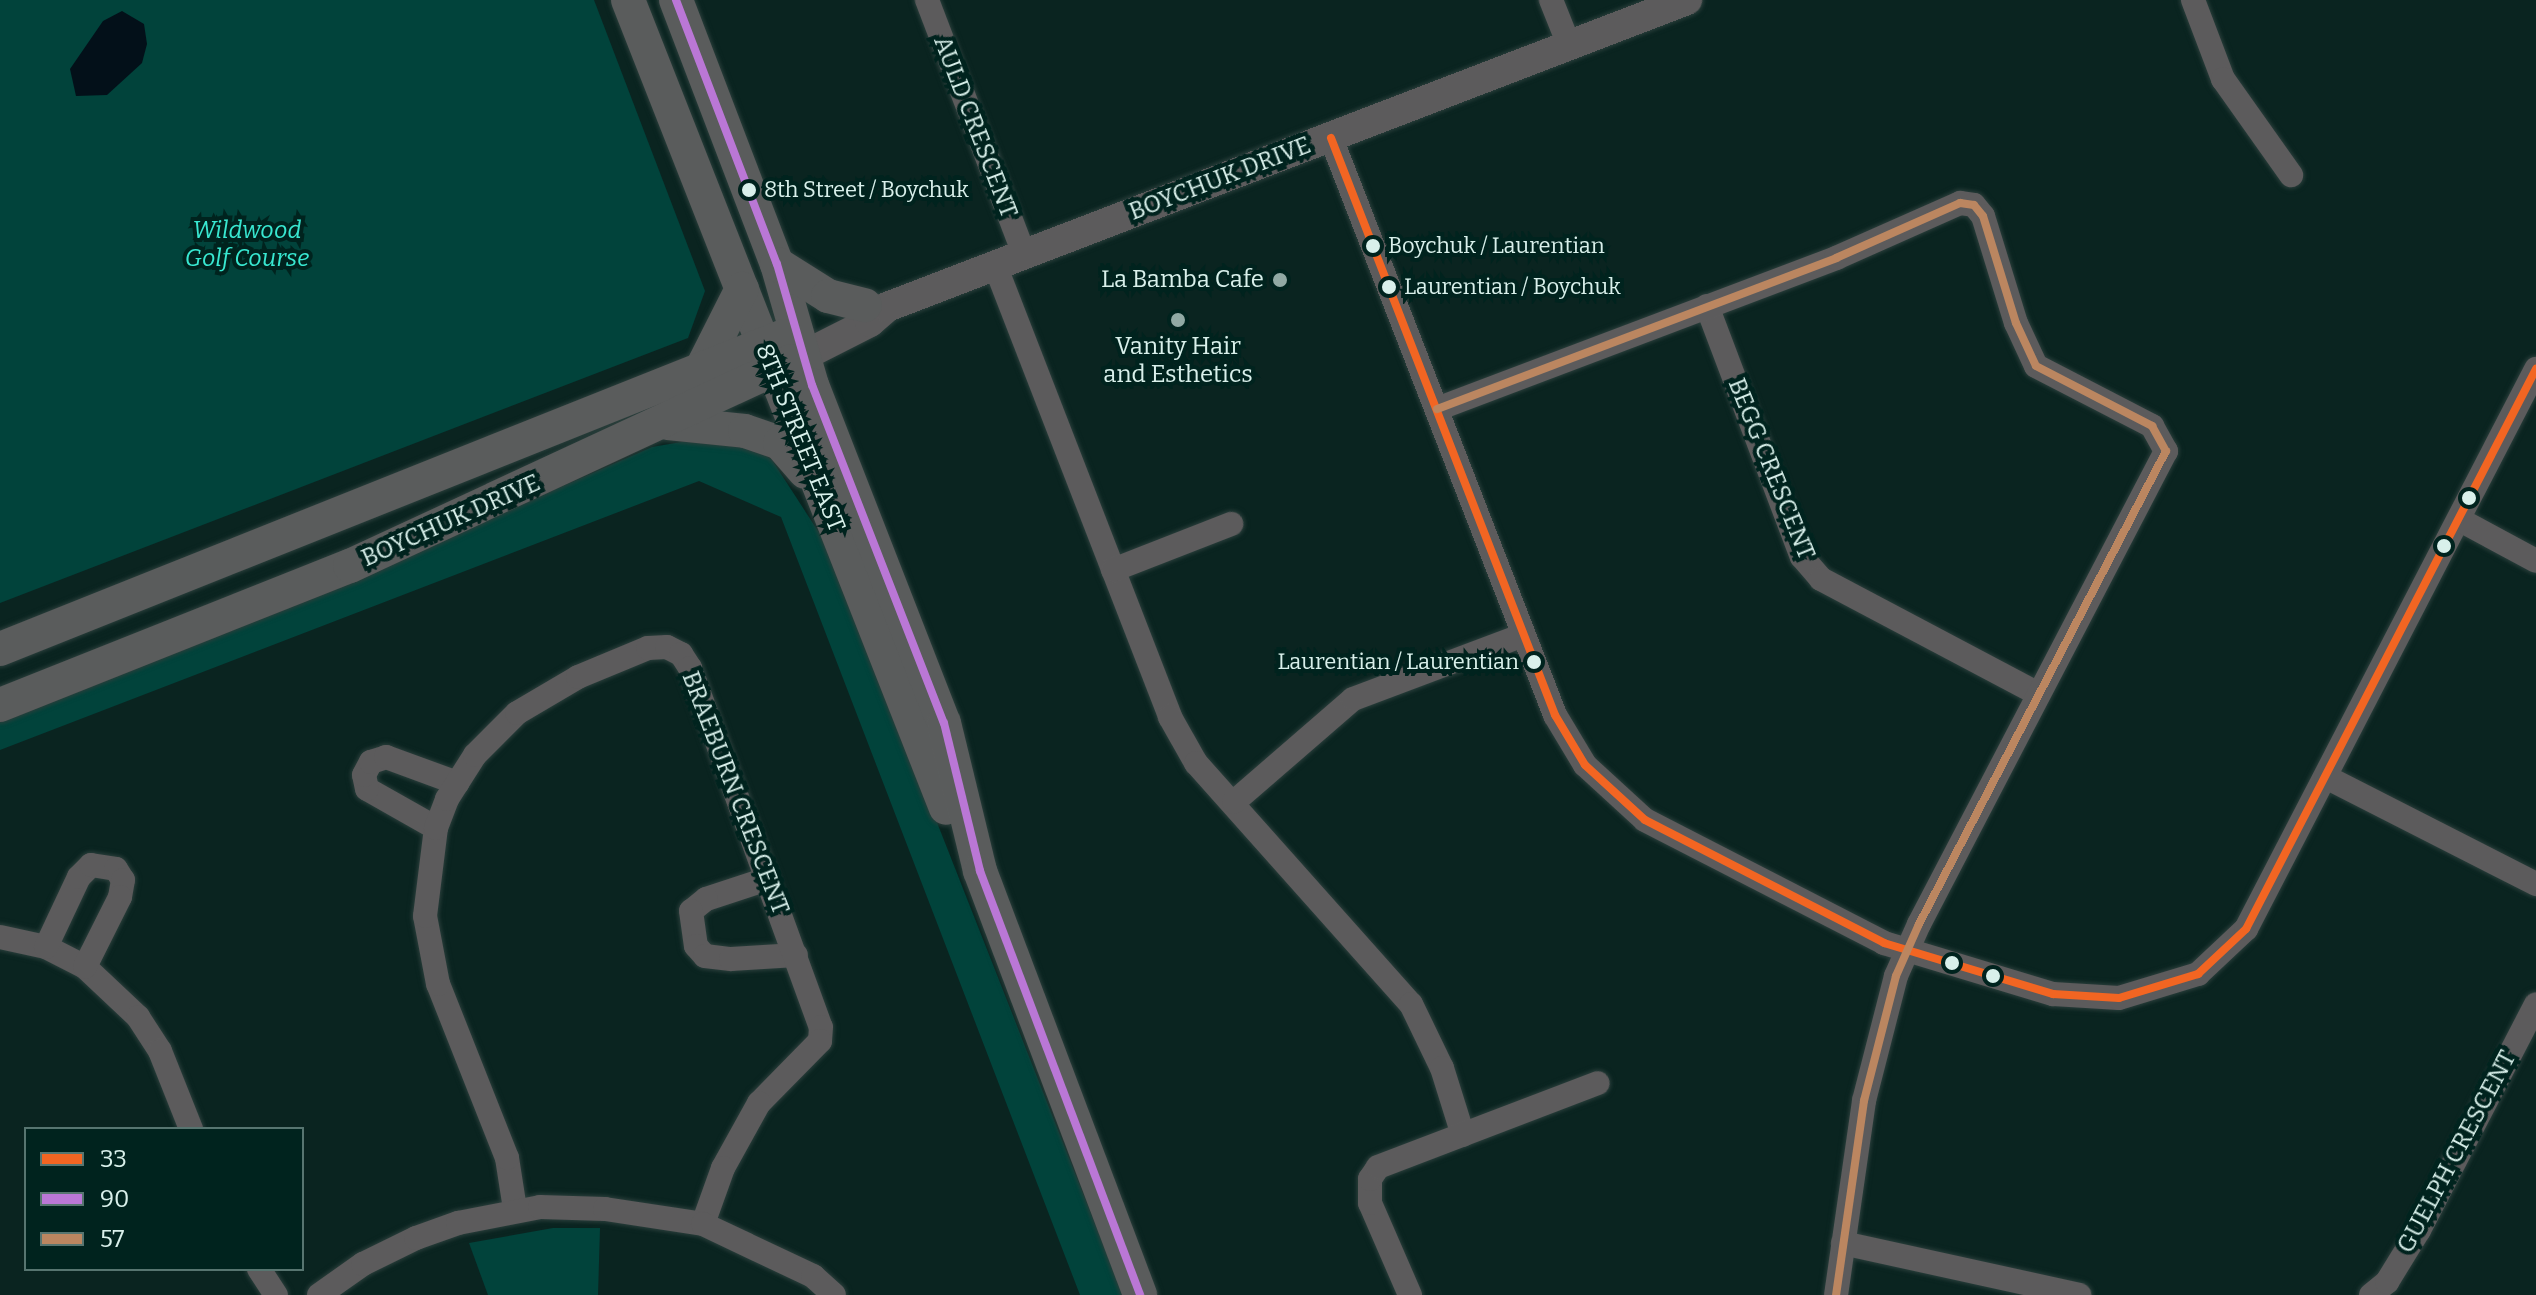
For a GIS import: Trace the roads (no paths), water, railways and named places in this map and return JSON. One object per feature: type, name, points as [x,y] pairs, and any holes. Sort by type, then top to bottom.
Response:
[{"type":"main road","name":"8TH STREET EAST","points":[[628,0],[815,485],[956,833],[980,871]]},
{"type":"main road","name":"8TH STREET EAST","points":[[676,0],[777,264],[799,343],[944,723],[980,871],[1140,1295]]},
{"type":"main road","points":[[777,264],[828,296],[876,306]]},
{"type":"main road","points":[[701,370],[742,289]]},
{"type":"main road","name":"BOYCHUK DRIVE","points":[[0,705],[256,606],[668,423],[767,358],[799,343]]},
{"type":"main road","name":"BOYCHUK DRIVE","points":[[0,649],[701,370],[767,358]]},
{"type":"main road","points":[[668,423],[745,431],[780,443],[815,485]]},
{"type":"street","name":"AULD CRESCENT","points":[[927,0],[1024,254]]},
{"type":"street","points":[[1551,0],[1569,45]]},
{"type":"street","name":"BOYCHUK DRIVE","points":[[799,343],[870,322],[876,306],[995,265],[1687,0]]},
{"type":"street","points":[[2193,0],[2223,79],[2291,175]]},
{"type":"street","points":[[1331,138],[1555,715],[1585,765],[1645,820],[1907,952],[2053,994],[2119,998],[2198,974],[2246,929],[2536,369]]},
{"type":"street","points":[[1437,409],[1836,258],[1960,203],[1974,205],[1983,216],[2016,323],[2036,366],[2152,426],[2166,451],[1907,952],[1881,1021],[1867,1088],[1836,1295]]},
{"type":"street","points":[[995,265],[1170,717],[1196,763],[1411,1004],[1442,1068],[1463,1135]]},
{"type":"street","name":"BEGG CRESCENT","points":[[1707,306],[1802,557],[1821,579],[2038,694]]},
{"type":"street","points":[[2460,520],[2536,561]]},
{"type":"street","points":[[1113,570],[1231,524]]},
{"type":"street","points":[[1234,802],[1353,699],[1523,635]]},
{"type":"street","name":"BRAEBURN CRESCENT","points":[[515,1209],[507,1158],[438,984],[425,916],[436,828],[457,783],[492,734],[517,713],[578,677],[648,648],[667,647],[681,654],[690,668],[815,1001],[820,1041],[759,1103],[723,1168],[703,1224]]},
{"type":"street","points":[[436,828],[367,789],[364,775],[371,762],[386,757],[457,783]]},
{"type":"street","points":[[2326,777],[2536,884]]},
{"type":"street","points":[[46,947],[79,877],[91,865],[116,869],[123,880],[120,897],[85,967]]},
{"type":"street","points":[[767,879],[706,899],[691,911],[696,946],[705,956],[731,959],[796,955]]},
{"type":"street","points":[[0,937],[46,947],[85,967],[145,1028],[190,1127]]},
{"type":"street","name":"GUELPH CRESCENT","points":[[2371,1295],[2387,1282],[2419,1230],[2536,1004]]},
{"type":"street","points":[[1410,1295],[1370,1203],[1370,1179],[1378,1167],[1598,1083]]},
{"type":"street","points":[[319,1295],[363,1264],[416,1238],[515,1209],[605,1209],[703,1224],[790,1264],[834,1295]]},
{"type":"street","points":[[1843,1243],[2079,1295]]},
{"type":"street","points":[[260,1271],[276,1295]]},
{"type":"place","name":"8th Street / Boychuk","points":[[749,190]]},
{"type":"place","name":"Boychuk / Laurentian","points":[[1373,246]]},
{"type":"place","name":"La Bamba Cafe","points":[[1280,280]]},
{"type":"place","name":"Laurentian / Boychuk","points":[[1389,287]]},
{"type":"place","name":"Vanity Hair and Esthetics","points":[[1178,320]]},
{"type":"place","name":"Laurentian / Laurentian","points":[[1534,662]]},
{"type":"park label","name":"Wildwood Golf Course","points":[[247,245]]}]
